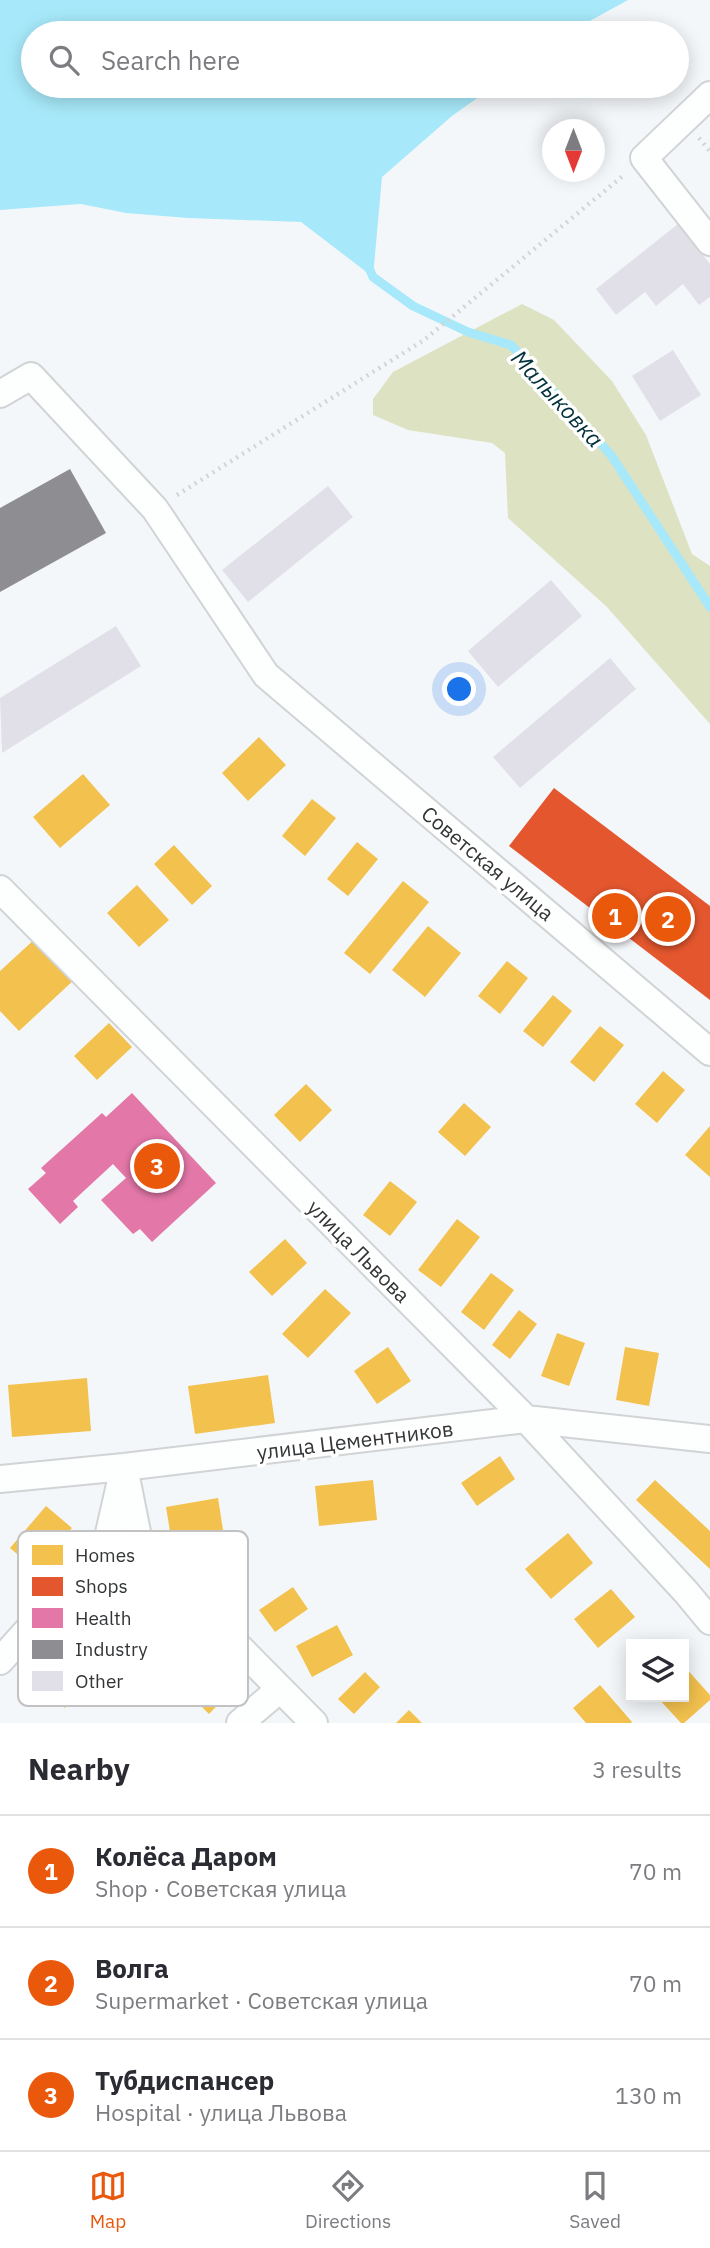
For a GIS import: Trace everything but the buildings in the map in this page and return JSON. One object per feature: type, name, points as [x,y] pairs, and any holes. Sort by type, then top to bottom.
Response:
[{"type":"street","points":[[710,95],[643,158],[710,242]]},
{"type":"street","name":"Советская улица","points":[[0,394],[31,376],[155,509],[266,675],[710,1052]]},
{"type":"street","name":"улица Львова","points":[[0,889],[526,1419],[710,1621]]},
{"type":"street","name":"улица Цементников","points":[[0,1479],[124,1467],[526,1419],[710,1439]]},
{"type":"street","points":[[109,1531],[124,1467]]},
{"type":"street","points":[[124,1467],[137,1531]]},
{"type":"street","points":[[0,1661],[18,1641]]},
{"type":"street","points":[[248,1657],[314,1723]]},
{"type":"street","points":[[240,1723],[280,1689]]},
{"type":"path","points":[[155,509],[424,340],[643,158]]},
{"type":"green space","points":[[522,304],[554,320],[612,381],[646,435],[692,554],[710,566],[710,724],[607,607],[508,518],[505,453],[492,443],[408,430],[373,415],[373,399],[393,372]]},
{"type":"water","points":[[0,0],[628,0],[590,21],[21,21],[21,98],[477,98],[452,116],[382,177],[373,277],[301,222],[126,213],[81,204],[0,210]]},
{"type":"waterway","name":"Малыковка","points":[[369,268],[373,277],[413,306],[468,332],[511,345],[611,455],[710,607]]},
{"type":"place","name":"Колёса Даром","points":[[615,916]]},
{"type":"place","name":"Волга","points":[[668,919]]},
{"type":"place","name":"Тубдиспансер","points":[[157,1166]]}]
